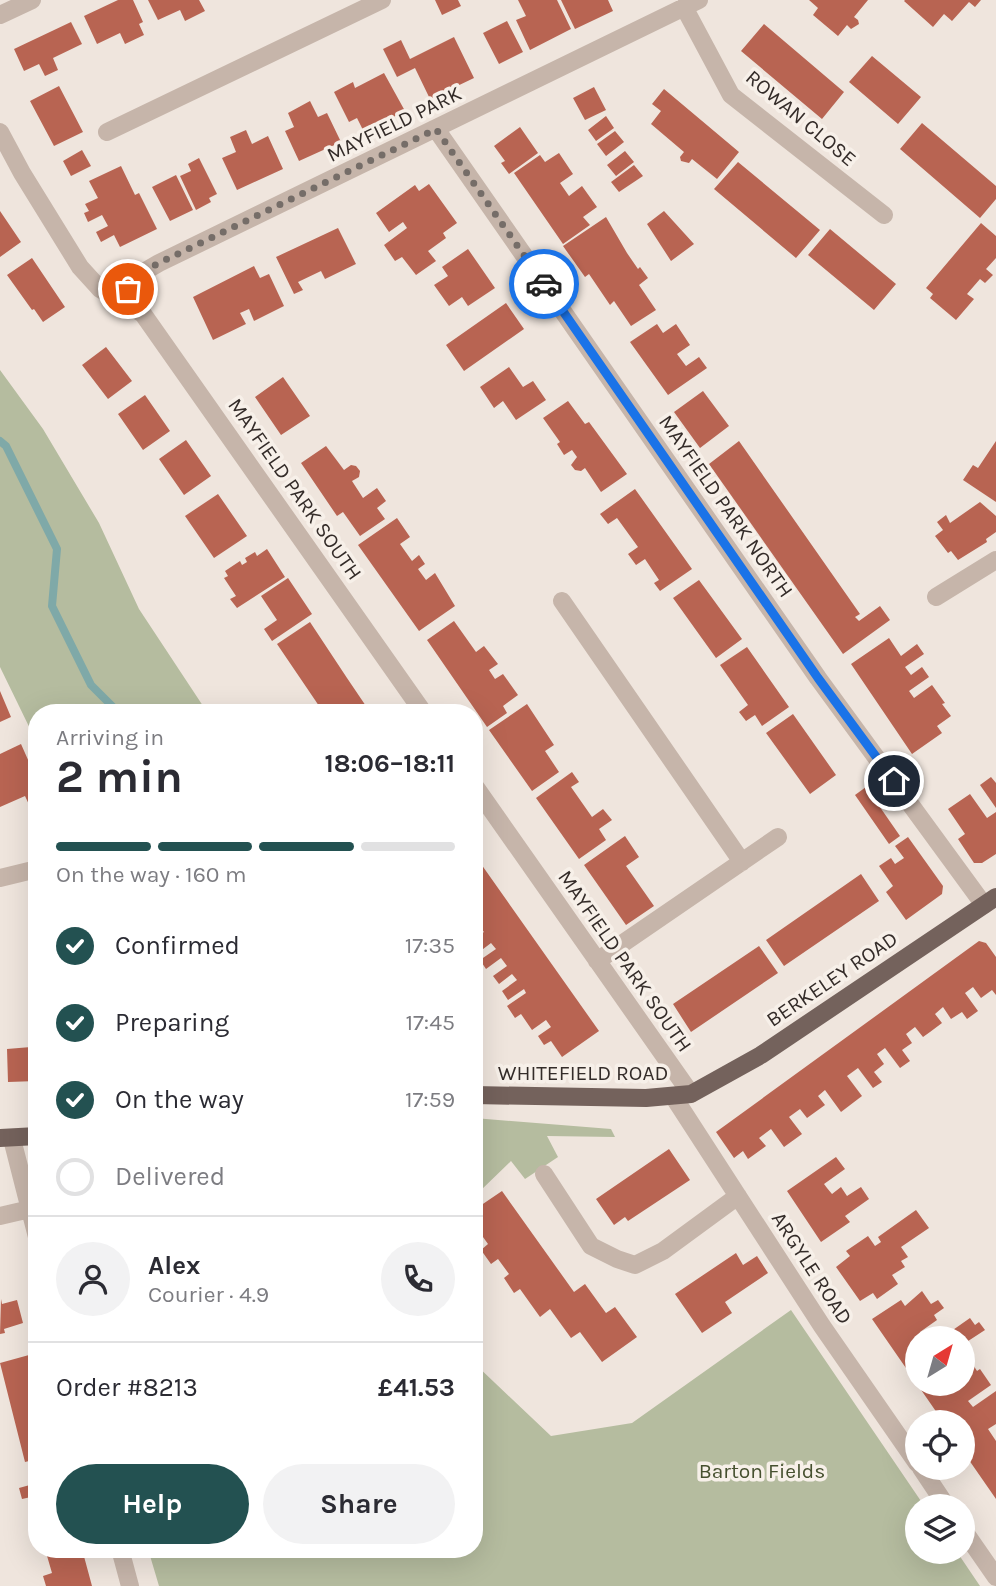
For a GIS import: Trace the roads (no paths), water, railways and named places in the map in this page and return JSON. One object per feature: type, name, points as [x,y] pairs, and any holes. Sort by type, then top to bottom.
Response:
[{"type":"main road","name":"BERKELEY ROAD","points":[[691,1094],[761,1055],[990,901]]},
{"type":"main road","name":"WHITEFIELD ROAD","points":[[483,1095],[646,1098],[691,1094]]},
{"type":"main road","points":[[6,1138],[28,1137]]},
{"type":"street","points":[[0,15],[32,0]]},
{"type":"street","points":[[107,132],[382,0]]},
{"type":"street","name":"MAYFIELD PARK","points":[[121,301],[135,276],[159,263],[692,3]]},
{"type":"street","name":"ROWAN CLOSE","points":[[692,3],[730,95],[884,215]]},
{"type":"street","name":"MAYFIELD PARK NORTH","points":[[436,129],[818,678],[990,901]]},
{"type":"street","name":"MAYFIELD PARK SOUTH","points":[[0,132],[80,267],[100,289],[143,314],[417,704]]},
{"type":"street","points":[[936,597],[996,560]]},
{"type":"street","points":[[562,601],[742,862]]},
{"type":"street","name":"MAYFIELD PARK SOUTH","points":[[483,798],[691,1094]]},
{"type":"street","points":[[597,961],[778,837]]},
{"type":"street","points":[[0,877],[28,871]]},
{"type":"street","name":"ARGYLE ROAD","points":[[673,1096],[822,1326],[905,1446]]},
{"type":"street","points":[[6,1138],[28,1203]]},
{"type":"street","points":[[544,1174],[591,1246],[635,1265],[663,1251],[738,1196]]},
{"type":"street","points":[[0,1216],[28,1209]]},
{"type":"street","points":[[975,1547],[996,1577]]},
{"type":"street","points":[[122,1558],[130,1586]]},
{"type":"waterway","points":[[0,441],[6,446],[57,549],[52,606],[91,685],[110,704]]},
{"type":"park label","name":"Barton Fields","points":[[762,1471]]}]
